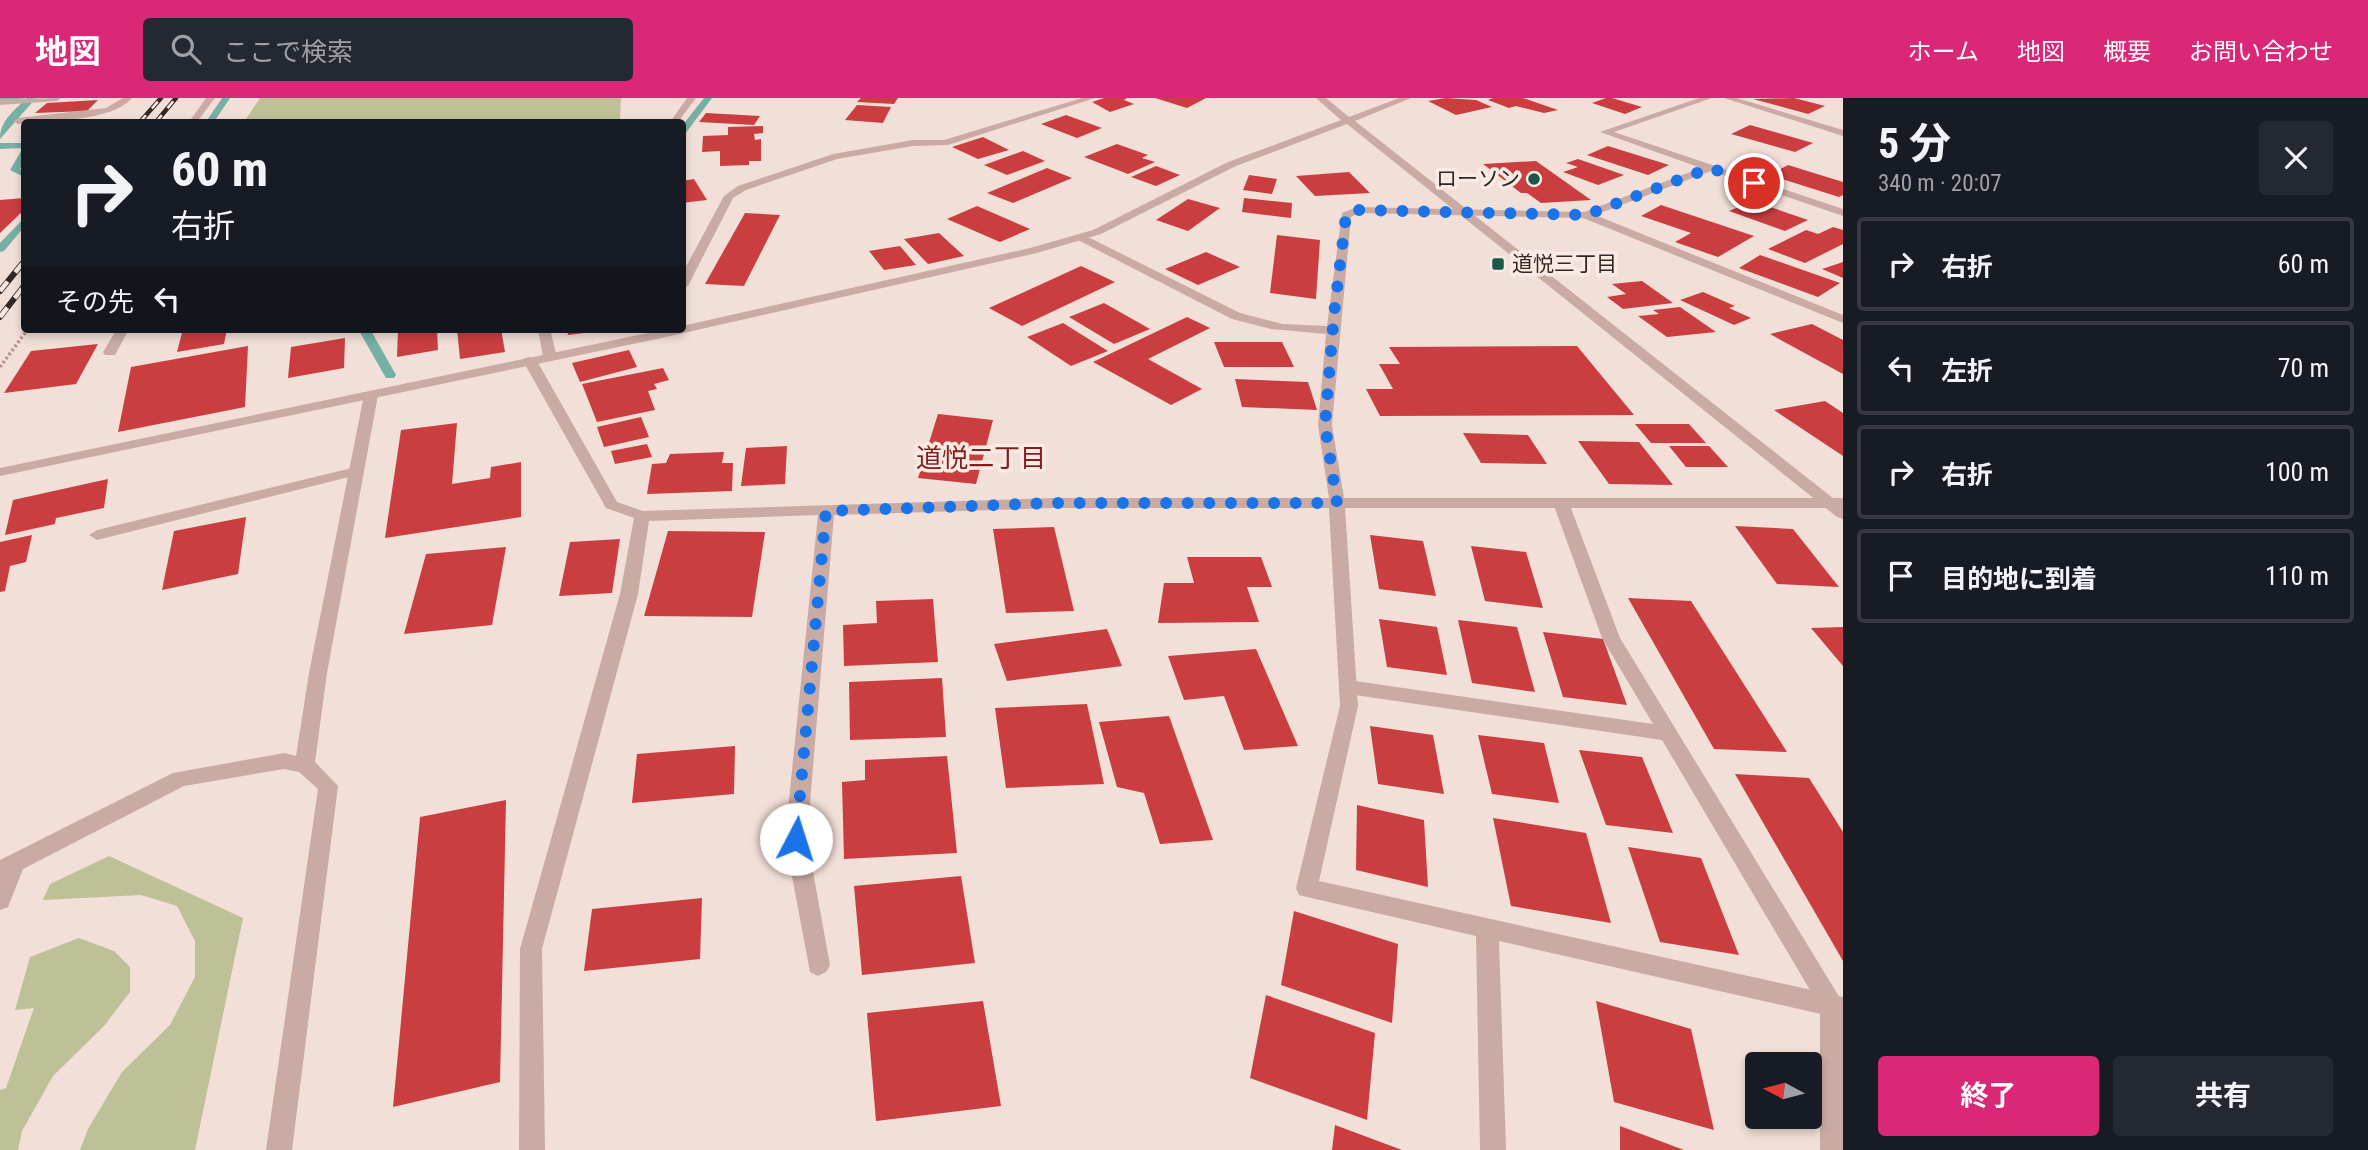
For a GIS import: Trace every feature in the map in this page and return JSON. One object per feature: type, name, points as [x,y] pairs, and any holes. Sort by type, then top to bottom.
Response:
[{"type":"street","points":[[0,102],[57,98]]},
{"type":"street","points":[[36,119],[108,111],[120,106],[128,98]]},
{"type":"street","points":[[195,119],[211,98]]},
{"type":"street","points":[[676,119],[692,98]]},
{"type":"street","points":[[686,278],[729,196],[742,188],[836,156],[913,143],[945,143],[1091,98]]},
{"type":"street","points":[[1320,98],[1460,212],[1839,507]]},
{"type":"street","points":[[686,326],[955,271],[1097,232],[1232,164],[1407,98]]},
{"type":"street","points":[[1708,98],[1605,132],[1843,213]]},
{"type":"street","points":[[1728,98],[1843,133]]},
{"type":"street","points":[[1586,215],[1710,168]]},
{"type":"street","points":[[1837,1007],[1307,888],[1349,706],[1337,503],[1325,425],[1332,330],[1346,215],[1357,210],[1586,215],[1843,319]]},
{"type":"street","points":[[1080,237],[1248,320],[1293,330],[1332,330]]},
{"type":"street","points":[[110,352],[122,333]]},
{"type":"street","points":[[545,333],[550,357]]},
{"type":"street","points":[[0,472],[655,333]]},
{"type":"street","points":[[530,361],[611,505],[642,516],[1054,503],[1561,503],[1839,507]]},
{"type":"street","points":[[305,765],[318,673],[370,394]]},
{"type":"street","points":[[97,535],[356,471]]},
{"type":"street","points":[[1561,503],[1611,638],[1666,733],[1837,1007],[1833,1150]]},
{"type":"street","points":[[818,965],[796,839],[826,511]]},
{"type":"street","points":[[532,1150],[531,949],[629,594],[642,516]]},
{"type":"street","points":[[1348,687],[1666,733]]},
{"type":"street","points":[[0,900],[7,866],[180,779],[284,761],[305,765],[328,786],[279,1150]]},
{"type":"street","points":[[1487,928],[1493,1150]]},
{"type":"path","points":[[0,367],[25,333]]},
{"type":"green space","points":[[260,98],[621,98],[620,119],[246,119]]},
{"type":"green space","points":[[109,856],[243,918],[195,1150],[80,1150],[88,1129],[122,1072],[170,1025],[195,977],[195,941],[177,906],[141,895],[43,900],[50,884]]},
{"type":"green space","points":[[79,938],[114,951],[130,967],[130,992],[104,1026],[53,1076],[22,1131],[18,1150],[0,1150],[0,1090],[6,1088],[34,1008],[15,1010],[30,957]]},
{"type":"building","points":[[861,98],[898,98],[894,104],[857,102]]},
{"type":"building","points":[[1104,98],[1127,98],[1124,100],[1134,104],[1110,112],[1092,102]]},
{"type":"building","points":[[1155,98],[1206,98],[1187,108]]},
{"type":"building","points":[[1446,98],[1476,100],[1492,107],[1456,115],[1428,101]]},
{"type":"building","points":[[1523,98],[1558,110],[1544,113],[1516,106],[1509,108],[1488,100]]},
{"type":"building","points":[[1606,98],[1642,107],[1625,114],[1592,103]]},
{"type":"building","points":[[1794,98],[1825,106],[1808,114],[1753,99]]},
{"type":"building","points":[[98,100],[87,111],[35,113],[47,103]]},
{"type":"building","points":[[857,105],[891,107],[883,123],[845,120]]},
{"type":"building","points":[[706,113],[760,116],[754,125],[699,122]]},
{"type":"building","points":[[1066,115],[1102,128],[1077,138],[1041,124]]},
{"type":"building","points":[[1750,125],[1813,143],[1795,152],[1731,134]]},
{"type":"building","points":[[763,126],[763,133],[754,134],[755,140],[761,139],[761,161],[749,161],[749,165],[720,166],[720,151],[702,152],[703,136],[728,135],[728,127]]},
{"type":"building","points":[[983,137],[1009,150],[978,159],[952,147]]},
{"type":"building","points":[[1117,144],[1148,155],[1142,158],[1155,162],[1128,174],[1084,157]]},
{"type":"building","points":[[1608,146],[1669,165],[1648,175],[1587,155]]},
{"type":"building","points":[[1023,151],[1045,161],[1007,175],[984,165]]},
{"type":"building","points":[[1578,159],[1624,175],[1598,185],[1563,172],[1578,167],[1566,163]]},
{"type":"building","points":[[1536,161],[1591,200],[1541,203],[1527,193],[1521,193],[1483,164]]},
{"type":"building","points":[[1788,165],[1843,182],[1843,195],[1839,197],[1769,175]]},
{"type":"building","points":[[1156,166],[1180,175],[1156,186],[1131,177]]},
{"type":"building","points":[[1047,168],[1072,178],[1013,203],[987,193]]},
{"type":"building","points":[[1349,172],[1370,193],[1315,196],[1296,176]]},
{"type":"building","points":[[1249,175],[1277,179],[1272,194],[1243,190]]},
{"type":"building","points":[[694,179],[707,200],[686,203],[686,180]]},
{"type":"building","points":[[21,198],[21,213],[0,233],[0,200]]},
{"type":"building","points":[[1244,198],[1292,203],[1291,218],[1242,212]]},
{"type":"building","points":[[1188,199],[1220,208],[1188,231],[1156,220]]},
{"type":"building","points":[[1753,201],[1808,220],[1785,231],[1729,211]]},
{"type":"building","points":[[1661,205],[1754,236],[1718,257],[1675,242],[1691,233],[1641,216]]},
{"type":"building","points":[[977,206],[1030,229],[1000,242],[947,219]]},
{"type":"building","points":[[745,213],[780,215],[744,286],[705,284]]},
{"type":"building","points":[[1833,227],[1843,230],[1843,244],[1805,263],[1768,249],[1806,230],[1818,234]]},
{"type":"building","points":[[939,233],[964,256],[928,264],[904,239]]},
{"type":"building","points":[[1277,235],[1320,240],[1316,299],[1270,293]]},
{"type":"building","points":[[900,246],[916,265],[884,270],[869,251]]},
{"type":"building","points":[[1206,252],[1240,267],[1198,285],[1165,269]]},
{"type":"building","points":[[1760,255],[1840,283],[1818,297],[1739,268]]},
{"type":"building","points":[[1843,262],[1843,278],[1822,269]]},
{"type":"building","points":[[1081,266],[1115,282],[1022,326],[989,308]]},
{"type":"building","points":[[1642,281],[1673,303],[1623,309],[1607,297],[1626,294],[1612,284]]},
{"type":"building","points":[[1703,292],[1735,306],[1729,308],[1751,318],[1734,325],[1680,300]]},
{"type":"building","points":[[1104,303],[1150,329],[1114,344],[1069,317]]},
{"type":"building","points":[[1680,307],[1716,332],[1667,337],[1638,316],[1659,314],[1653,310]]},
{"type":"building","points":[[1187,317],[1210,328],[1148,359],[1202,389],[1171,405],[1093,362]]},
{"type":"building","points":[[1063,323],[1108,351],[1071,366],[1027,337]]},
{"type":"building","points":[[1812,324],[1843,340],[1843,374],[1770,334]]},
{"type":"building","points":[[182,333],[226,333],[224,344],[177,352]]},
{"type":"building","points":[[398,333],[437,333],[438,350],[397,357]]},
{"type":"building","points":[[457,333],[502,333],[505,352],[460,359]]},
{"type":"building","points":[[345,338],[344,368],[288,378],[291,347]]},
{"type":"building","points":[[1214,342],[1282,342],[1294,367],[1224,367]]},
{"type":"building","points":[[98,344],[76,384],[4,393],[31,351]]},
{"type":"building","points":[[248,346],[245,407],[118,432],[131,367]]},
{"type":"building","points":[[1577,346],[1634,415],[1380,416],[1366,389],[1393,389],[1379,364],[1400,364],[1389,347]]},
{"type":"building","points":[[629,350],[637,367],[580,382],[572,363]]},
{"type":"building","points":[[663,368],[669,380],[654,384],[657,389],[648,391],[655,410],[597,422],[582,384]]},
{"type":"building","points":[[1235,379],[1308,382],[1317,410],[1242,407]]},
{"type":"building","points":[[1825,401],[1843,413],[1843,456],[1774,410]]},
{"type":"building","points":[[938,414],[993,420],[976,484],[918,478]]},
{"type":"building","points":[[641,417],[649,437],[604,447],[597,427]]},
{"type":"building","points":[[457,423],[452,484],[490,478],[491,467],[521,462],[521,517],[385,538],[401,430]]},
{"type":"building","points":[[1635,424],[1689,424],[1706,443],[1651,443]]},
{"type":"building","points":[[1463,433],[1528,435],[1547,464],[1481,463]]},
{"type":"building","points":[[1578,441],[1639,442],[1673,485],[1609,484]]},
{"type":"building","points":[[647,444],[652,457],[615,464],[611,451]]},
{"type":"building","points":[[787,446],[785,484],[741,486],[746,448]]},
{"type":"building","points":[[1669,446],[1709,446],[1728,467],[1686,467]]},
{"type":"building","points":[[724,452],[722,463],[733,463],[732,491],[647,494],[652,464],[666,463],[670,454]]},
{"type":"building","points":[[108,479],[104,508],[56,518],[55,524],[5,535],[13,500]]},
{"type":"building","points":[[246,517],[238,574],[162,590],[174,531]]},
{"type":"building","points":[[1735,526],[1793,529],[1839,587],[1777,584]]},
{"type":"building","points":[[1054,527],[1074,611],[1006,613],[993,529]]},
{"type":"building","points":[[668,531],[765,532],[752,617],[644,616]]},
{"type":"building","points":[[32,535],[26,562],[10,566],[5,591],[0,592],[0,542]]},
{"type":"building","points":[[1370,535],[1423,541],[1436,596],[1379,589]]},
{"type":"building","points":[[620,539],[612,593],[559,596],[570,542]]},
{"type":"building","points":[[1471,546],[1526,552],[1543,608],[1485,601]]},
{"type":"building","points":[[506,547],[492,625],[404,634],[426,554]]},
{"type":"building","points":[[1187,557],[1261,557],[1272,587],[1247,587],[1259,622],[1158,623],[1164,583],[1194,583]]},
{"type":"building","points":[[1628,598],[1691,601],[1787,752],[1714,749]]},
{"type":"building","points":[[933,599],[938,662],[844,666],[843,625],[877,623],[876,601]]},
{"type":"building","points":[[1379,619],[1437,627],[1447,675],[1387,667]]},
{"type":"building","points":[[1458,620],[1517,627],[1535,692],[1472,683]]},
{"type":"building","points":[[1843,627],[1843,666],[1811,628]]},
{"type":"building","points":[[1107,629],[1122,666],[1007,681],[994,644]]},
{"type":"building","points":[[1543,632],[1603,639],[1627,705],[1563,697]]},
{"type":"building","points":[[1256,649],[1298,746],[1244,750],[1224,696],[1184,700],[1168,656]]},
{"type":"building","points":[[942,678],[946,737],[850,740],[849,682]]},
{"type":"building","points":[[1087,704],[1104,784],[1006,788],[995,708]]},
{"type":"building","points":[[1169,716],[1213,840],[1160,844],[1144,793],[1117,787],[1099,722]]},
{"type":"building","points":[[1370,726],[1433,735],[1444,794],[1378,784]]},
{"type":"building","points":[[1478,735],[1544,743],[1559,803],[1492,794]]},
{"type":"building","points":[[735,746],[734,794],[632,803],[637,754]]},
{"type":"building","points":[[1579,750],[1642,757],[1673,833],[1606,825]]},
{"type":"building","points":[[947,756],[957,853],[844,859],[842,782],[865,780],[865,760]]},
{"type":"building","points":[[1735,774],[1809,778],[1843,832],[1843,961]]},
{"type":"building","points":[[506,800],[500,1082],[393,1107],[420,817]]},
{"type":"building","points":[[1357,805],[1424,820],[1428,887],[1356,870]]},
{"type":"building","points":[[1493,818],[1586,833],[1611,923],[1511,906]]},
{"type":"building","points":[[1628,847],[1701,858],[1739,955],[1660,942]]},
{"type":"building","points":[[961,876],[975,963],[862,975],[854,886]]},
{"type":"building","points":[[702,898],[700,959],[584,971],[592,909]]},
{"type":"building","points":[[1294,911],[1398,944],[1392,1023],[1281,985]]},
{"type":"building","points":[[1266,995],[1375,1033],[1367,1120],[1250,1078]]},
{"type":"building","points":[[983,1001],[1001,1106],[876,1121],[867,1013]]},
{"type":"building","points":[[1596,1001],[1691,1029],[1714,1130],[1614,1102]]},
{"type":"building","points":[[1335,1125],[1402,1150],[1332,1150]]},
{"type":"building","points":[[1620,1126],[1684,1150],[1620,1150]]},
{"type":"waterway","points":[[0,100],[22,98]]},
{"type":"waterway","points":[[0,136],[9,121],[32,98]]},
{"type":"waterway","points":[[212,119],[226,98]]},
{"type":"waterway","points":[[686,128],[708,98]]},
{"type":"waterway","points":[[0,146],[21,145]]},
{"type":"waterway","points":[[21,157],[15,170],[21,173]]},
{"type":"waterway","points":[[0,249],[21,224]]},
{"type":"waterway","points":[[366,333],[390,375]]},
{"type":"railway","points":[[143,119],[161,98]]},
{"type":"railway","points":[[158,119],[176,98]]},
{"type":"railway","points":[[0,291],[21,265]]},
{"type":"railway","points":[[0,317],[21,290]]},
{"type":"place","name":"ローソン","points":[[1534,179]]},
{"type":"place","name":"道悦三丁目","points":[[1498,264]]},
{"type":"district","name":"道悦二丁目","points":[[981,458]]},
{"type":"route","points":[[796,839],[826,511],[1054,503],[1337,503],[1325,425],[1346,215],[1357,210],[1586,215],[1710,168],[1754,183]]}]
